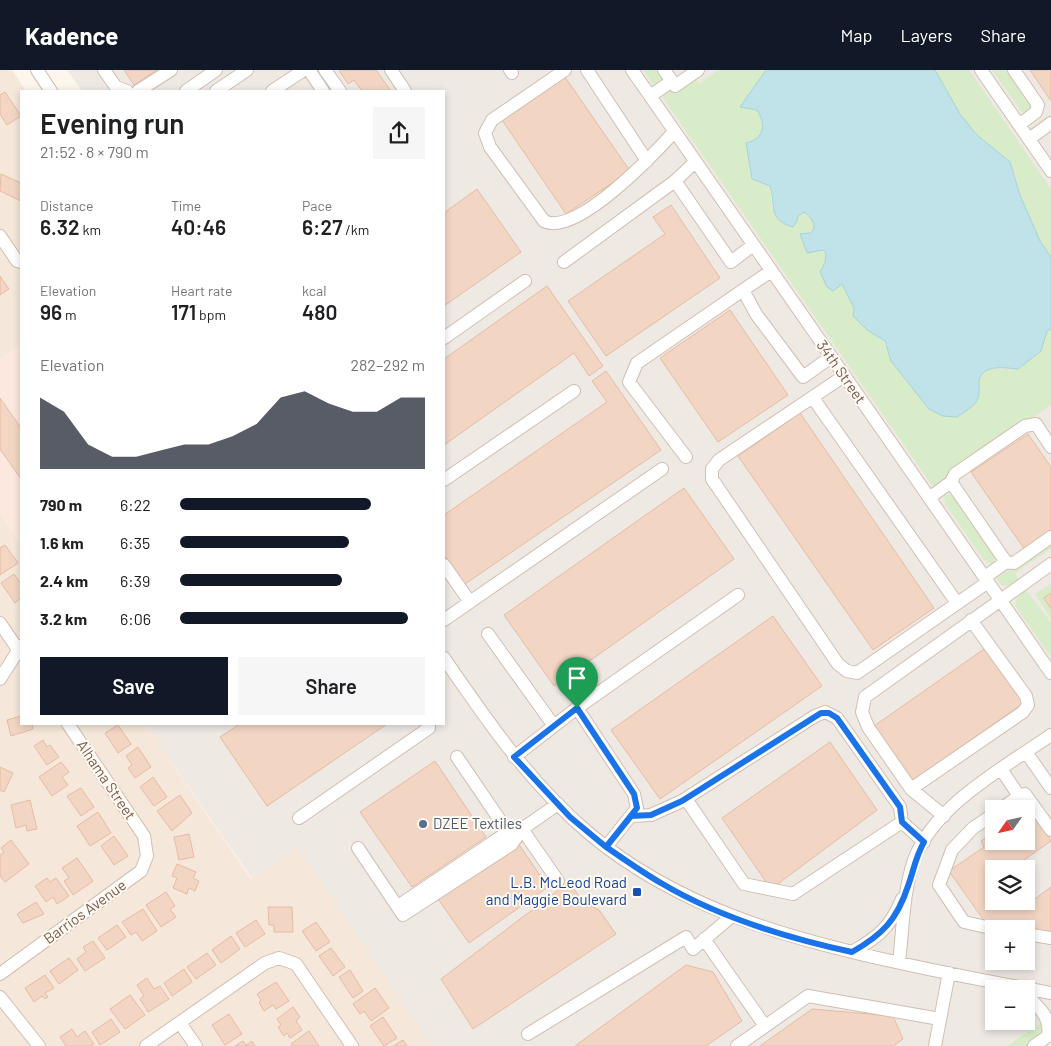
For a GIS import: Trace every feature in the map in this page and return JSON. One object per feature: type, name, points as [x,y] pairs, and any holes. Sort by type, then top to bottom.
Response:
[{"type":"street","points":[[37,70],[50,90]]},
{"type":"street","points":[[104,70],[116,87],[124,90]]},
{"type":"street","points":[[140,90],[171,70]]},
{"type":"street","points":[[220,90],[246,70]]},
{"type":"street","points":[[274,90],[304,70]]},
{"type":"street","points":[[309,70],[322,90]]},
{"type":"street","points":[[325,70],[339,90]]},
{"type":"street","points":[[391,70],[404,90]]},
{"type":"street","points":[[565,70],[492,120],[485,133],[490,146],[544,221],[556,224],[573,218],[594,205],[647,161],[674,132]]},
{"type":"street","points":[[587,70],[647,161]]},
{"type":"street","name":"34th Street","points":[[632,70],[1051,673]]},
{"type":"street","points":[[664,70],[675,86],[698,70]]},
{"type":"street","points":[[981,70],[1051,171]]},
{"type":"street","points":[[1014,70],[1038,105],[1036,112],[1020,126]]},
{"type":"street","points":[[187,90],[207,72]]},
{"type":"street","points":[[650,96],[672,81]]},
{"type":"street","points":[[1029,139],[1051,124]]},
{"type":"street","points":[[564,262],[675,181],[695,162]]},
{"type":"street","points":[[675,181],[730,262],[753,245]]},
{"type":"street","points":[[0,236],[17,261],[20,262]]},
{"type":"street","points":[[686,457],[629,382],[636,363],[771,270]]},
{"type":"street","points":[[445,337],[525,281]]},
{"type":"street","points":[[743,290],[756,314],[803,377],[831,357]]},
{"type":"street","points":[[844,376],[719,460],[712,469],[712,478],[838,664],[847,671],[856,672],[957,603],[1006,562]]},
{"type":"street","points":[[445,479],[574,391]]},
{"type":"street","points":[[813,398],[957,603]]},
{"type":"street","points":[[929,498],[951,482],[955,474],[1025,426],[1036,424],[1051,447]]},
{"type":"street","points":[[445,619],[662,469]]},
{"type":"street","points":[[951,482],[1006,562],[1014,563],[1051,537]]},
{"type":"street","points":[[944,816],[911,789],[868,727],[862,712],[865,697],[1051,564]]},
{"type":"street","points":[[445,566],[470,602]]},
{"type":"street","points":[[514,757],[577,708],[738,595]]},
{"type":"street","points":[[911,789],[1023,712],[1028,705],[1026,696],[971,620]]},
{"type":"street","points":[[0,623],[20,650],[0,678]]},
{"type":"street","points":[[488,634],[554,726]]},
{"type":"street","points":[[445,659],[514,757],[558,804],[606,847],[662,883],[732,916],[816,944],[985,982]]},
{"type":"street","points":[[577,708],[634,794],[637,808],[606,847]]},
{"type":"street","points":[[631,816],[651,815],[686,799],[792,730],[825,712],[837,718],[900,807],[902,822],[924,842]]},
{"type":"street","name":"Alhama Street","points":[[69,725],[144,836]]},
{"type":"street","points":[[299,818],[429,728],[429,725]]},
{"type":"street","points":[[899,962],[908,886],[914,860],[924,842],[944,816],[969,791],[1051,735]]},
{"type":"street","points":[[1026,752],[1049,781]]},
{"type":"street","points":[[457,757],[516,832],[558,881]]},
{"type":"street","points":[[1002,769],[1019,796]]},
{"type":"street","points":[[1013,800],[1025,794],[1051,830]]},
{"type":"street","points":[[686,799],[744,884],[793,894],[902,822]]},
{"type":"street","points":[[358,848],[403,915],[512,844],[516,832],[558,804]]},
{"type":"street","points":[[985,820],[973,828],[952,850],[939,885],[964,922],[985,927]]},
{"type":"street","name":"Barrios Avenue","points":[[0,974],[141,871],[147,856],[144,836]]},
{"type":"street","points":[[852,952],[875,939],[885,930],[908,886]]},
{"type":"street","points":[[528,1034],[686,937],[694,949],[732,916]]},
{"type":"street","points":[[1035,935],[1051,938]]},
{"type":"street","points":[[704,939],[765,1026]]},
{"type":"street","points":[[146,1046],[266,963],[279,958],[296,964],[352,1046]]},
{"type":"street","points":[[936,1046],[949,974]]},
{"type":"street","points":[[1035,991],[1051,992]]},
{"type":"street","points":[[737,1046],[808,996],[940,1019]]},
{"type":"street","points":[[0,997],[39,1046]]},
{"type":"street","points":[[1034,1046],[1050,1035],[1050,1027],[1046,1015],[1035,1004]]},
{"type":"street","points":[[180,1023],[196,1046]]},
{"type":"shaded area","points":[[0,70],[12,70],[25,90],[20,90],[20,345],[0,359]]},
{"type":"shaded area","points":[[67,70],[1051,70],[1051,1016],[1035,1027],[1035,980],[985,980],[985,1030],[1030,1030],[1007,1046],[431,1046],[298,848],[252,879],[146,725],[445,725],[445,90],[81,90]]},
{"type":"shaded area","points":[[20,345],[20,543],[0,513],[0,359]]},
{"type":"shaded area","points":[[0,513],[20,543],[20,725],[146,725],[251,879],[298,848],[431,1046],[0,1046]]},
{"type":"green space","points":[[643,70],[658,70],[664,79],[655,87]]},
{"type":"green space","points":[[718,70],[766,70],[740,107],[757,110],[763,123],[760,135],[752,142],[757,182],[770,186],[772,209],[797,218],[804,212],[814,222],[814,229],[805,235],[826,253],[825,263],[821,268],[833,291],[842,284],[854,308],[852,314],[881,339],[885,344],[891,361],[979,384],[981,375],[988,369],[1018,369],[1041,351],[1047,331],[1051,329],[1051,405],[936,486],[931,484],[663,98],[664,92],[694,77],[699,84]]},
{"type":"green space","points":[[935,70],[969,70],[1051,189],[1051,257],[1040,241],[1020,195],[1010,162],[977,135],[960,114]]},
{"type":"green space","points":[[992,70],[1010,70],[1034,107],[1025,114],[1021,111]]},
{"type":"green space","points":[[952,494],[996,558],[992,564],[984,560],[945,504],[944,496]]},
{"type":"green space","points":[[1051,543],[1051,549],[1015,573],[1018,579],[1013,584],[1001,585],[994,575],[1013,569]]},
{"type":"green space","points":[[1051,584],[1051,593],[1044,598],[1051,609],[1051,619],[1035,594]]},
{"type":"green space","points":[[1026,590],[1051,622],[1051,657],[1016,607],[1017,599]]},
{"type":"green space","points":[[1051,1016],[1051,1042],[1046,1046],[1007,1046],[1030,1030],[1035,1030],[1035,1027]]},
{"type":"water","points":[[766,70],[935,70],[960,114],[977,135],[1010,162],[1020,195],[1040,241],[1051,257],[1051,329],[1047,331],[1041,351],[1018,369],[994,368],[983,373],[980,377],[979,395],[976,402],[957,417],[943,416],[929,409],[891,361],[885,341],[867,330],[853,316],[854,308],[842,284],[833,291],[827,287],[820,272],[825,263],[826,253],[823,250],[807,253],[800,234],[810,233],[814,229],[810,217],[804,212],[798,216],[793,227],[785,224],[779,220],[774,210],[770,186],[752,179],[746,143],[757,138],[760,134],[762,121],[757,110],[740,107]]},
{"type":"building","points":[[124,70],[157,70],[134,85]]},
{"type":"building","points":[[339,70],[376,70],[390,90],[361,90],[354,80],[348,84]]},
{"type":"building","points":[[1030,70],[1051,70],[1051,101]]},
{"type":"building","points":[[565,77],[630,171],[566,214],[502,120]]},
{"type":"building","points":[[5,92],[20,114],[20,117],[7,125],[0,114],[0,95]]},
{"type":"building","points":[[1,174],[20,183],[20,201],[0,191]]},
{"type":"building","points":[[477,189],[521,252],[445,305],[445,212]]},
{"type":"building","points":[[671,205],[720,278],[606,356],[568,301],[665,234],[653,217]]},
{"type":"building","points":[[0,276],[9,289],[0,295]]},
{"type":"building","points":[[547,286],[603,366],[589,376],[574,353],[445,444],[445,358]]},
{"type":"building","points":[[730,310],[788,395],[718,442],[660,358]]},
{"type":"building","points":[[606,371],[661,450],[465,584],[445,556],[445,514],[607,402],[592,381]]},
{"type":"building","points":[[0,398],[20,427],[20,478],[0,449]]},
{"type":"building","points":[[800,413],[934,608],[873,650],[738,456]]},
{"type":"building","points":[[1028,434],[1051,467],[1051,532],[1025,550],[971,472]]},
{"type":"building","points":[[684,488],[734,559],[554,686],[504,615]]},
{"type":"building","points":[[5,545],[18,563],[0,575],[0,548]]},
{"type":"building","points":[[14,574],[20,583],[20,599],[15,603],[1,583]]},
{"type":"building","points":[[1051,593],[1051,609],[1044,598]]},
{"type":"building","points":[[773,616],[822,686],[660,799],[611,730]]},
{"type":"building","points":[[987,647],[1025,702],[912,781],[874,726]]},
{"type":"building","points":[[20,716],[20,725],[32,725],[33,729],[11,736],[7,720]]},
{"type":"building","points":[[118,725],[131,744],[118,753],[105,733]]},
{"type":"building","points":[[238,725],[386,725],[267,806],[220,737]]},
{"type":"building","points":[[43,740],[47,747],[50,745],[59,757],[47,765],[34,746]]},
{"type":"building","points":[[830,742],[877,810],[771,889],[722,818]]},
{"type":"building","points":[[138,747],[151,767],[135,778],[128,768],[132,765],[126,756]]},
{"type":"building","name":"DZEE Textiles","points":[[435,761],[486,837],[412,887],[360,812]]},
{"type":"building","points":[[61,762],[69,772],[62,777],[68,785],[52,796],[39,777]]},
{"type":"building","points":[[0,767],[13,773],[4,792],[0,790]]},
{"type":"building","points":[[153,777],[167,797],[154,806],[140,787]]},
{"type":"building","points":[[81,788],[94,807],[81,816],[67,796]]},
{"type":"building","points":[[180,795],[192,813],[172,831],[157,811]]},
{"type":"building","points":[[30,800],[37,829],[27,831],[26,825],[16,828],[11,805]]},
{"type":"building","points":[[98,812],[111,833],[90,846],[77,826]]},
{"type":"building","points":[[1035,818],[1051,841],[1024,860],[985,860],[985,910],[1035,910],[1035,899],[1051,887],[1051,933],[1035,930],[1035,920],[985,920],[985,922],[949,871],[984,847],[981,841],[985,838],[985,850],[1035,850]]},
{"type":"building","points":[[189,834],[194,857],[179,860],[174,837]]},
{"type":"building","points":[[114,836],[128,856],[114,865],[101,846]]},
{"type":"building","points":[[11,840],[29,864],[5,882],[0,876],[0,855],[4,852],[1,848]]},
{"type":"building","points":[[518,843],[548,887],[469,943],[438,899]]},
{"type":"building","points":[[77,858],[93,881],[73,895],[64,881],[69,878],[62,868]]},
{"type":"building","points":[[177,864],[196,872],[193,878],[199,881],[195,891],[189,888],[187,894],[173,888],[177,878],[172,876]]},
{"type":"building","points":[[47,878],[50,882],[56,878],[69,896],[57,904],[53,897],[46,902],[35,886]]},
{"type":"building","points":[[569,882],[583,902],[599,910],[616,934],[473,1029],[441,979]]},
{"type":"building","points":[[166,892],[175,906],[170,909],[176,917],[161,927],[146,905]]},
{"type":"building","points":[[36,902],[44,914],[23,923],[17,914]]},
{"type":"building","points":[[268,907],[292,907],[293,932],[274,932],[274,925],[269,925]]},
{"type":"building","points":[[143,909],[157,931],[142,941],[136,932],[131,935],[122,922]]},
{"type":"building","points":[[256,920],[265,934],[245,947],[236,933]]},
{"type":"building","points":[[316,922],[330,942],[316,951],[302,931]]},
{"type":"building","points":[[117,925],[126,937],[107,950],[98,938]]},
{"type":"building","points":[[231,936],[240,949],[221,963],[212,950]]},
{"type":"building","points":[[93,941],[105,958],[85,971],[77,959],[86,952],[83,947]]},
{"type":"building","points":[[331,948],[345,967],[333,976],[319,956]]},
{"type":"building","points":[[207,953],[216,965],[196,979],[187,967]]},
{"type":"building","points":[[69,958],[78,970],[59,984],[50,971]]},
{"type":"building","points":[[686,965],[713,972],[742,1021],[706,1046],[575,1046]]},
{"type":"building","points":[[184,969],[192,982],[172,996],[164,983]]},
{"type":"building","points":[[350,970],[363,991],[353,998],[339,977]]},
{"type":"building","points":[[45,975],[54,988],[45,993],[48,997],[45,999],[42,996],[34,1002],[25,988]]},
{"type":"building","points":[[147,978],[154,989],[160,986],[169,999],[148,1012],[140,999],[144,996],[137,985]]},
{"type":"building","points":[[276,982],[289,1001],[276,1009],[273,1005],[264,1011],[257,994]]},
{"type":"building","points":[[375,988],[389,1008],[371,1021],[364,1011],[360,1014],[353,1004]]},
{"type":"building","points":[[130,995],[145,1015],[125,1029],[110,1009]]},
{"type":"building","points":[[293,1007],[300,1017],[296,1021],[302,1030],[290,1038],[287,1033],[284,1036],[278,1027],[281,1025],[277,1019]]},
{"type":"building","points":[[812,1009],[893,1016],[903,1039],[893,1046],[760,1046]]},
{"type":"building","points":[[229,1014],[242,1034],[225,1045],[212,1025]]},
{"type":"building","points":[[383,1017],[397,1038],[384,1046],[370,1026]]},
{"type":"building","points":[[111,1019],[120,1032],[100,1045],[92,1032]]},
{"type":"building","points":[[72,1029],[77,1037],[85,1031],[94,1044],[90,1046],[66,1046],[60,1037]]},
{"type":"building","points":[[309,1031],[319,1046],[292,1046],[291,1044]]},
{"type":"building","points":[[403,1040],[407,1046],[393,1046]]},
{"type":"building","points":[[243,1041],[246,1045],[252,1041],[255,1046],[235,1046]]},
{"type":"place","name":"DZEE Textiles","points":[[423,824]]},
{"type":"place","name":"L.B. McLeod Road and Maggie Boulevard","points":[[637,892]]},
{"type":"route","points":[[577,708],[514,757],[570,817],[606,847],[631,816],[651,815],[682,801],[821,713],[829,713],[837,718],[900,807],[902,822],[924,842],[914,860],[908,886],[885,930],[875,939],[852,952],[816,944],[707,906],[662,883],[606,847],[637,808],[634,794],[577,708]]}]
